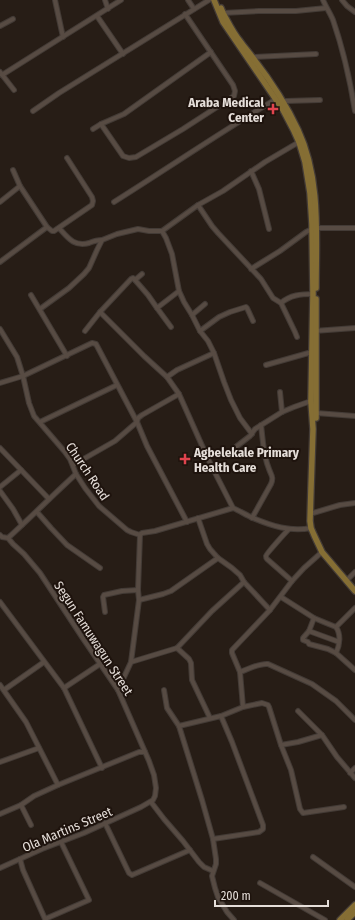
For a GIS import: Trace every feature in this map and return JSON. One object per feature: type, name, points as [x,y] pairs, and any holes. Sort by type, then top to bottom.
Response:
[{"type":"main road","points":[[214,0],[223,22],[234,40],[273,86],[283,102],[298,130],[308,158],[316,204],[313,294],[316,429],[310,514],[311,528],[322,552],[355,591]]},
{"type":"main road","points":[[218,0],[223,13],[239,41],[276,99],[294,131],[305,162],[309,180],[314,229],[314,331],[312,352],[313,513],[315,528],[323,546],[355,586]]},
{"type":"main road","points":[[340,920],[355,905]]},
{"type":"main road","points":[[347,920],[355,912]]},
{"type":"street","points":[[55,0],[63,36]]},
{"type":"street","points":[[105,0],[108,9]]},
{"type":"street","points":[[14,90],[1,74],[122,0]]},
{"type":"street","points":[[188,0],[194,9]]},
{"type":"street","points":[[33,111],[59,93],[209,0]]},
{"type":"street","points":[[323,0],[332,18],[338,38],[355,111]]},
{"type":"street","points":[[342,0],[355,12]]},
{"type":"street","points":[[223,13],[296,11],[326,8]]},
{"type":"street","points":[[101,124],[124,156],[136,158],[234,96],[235,91],[233,85],[185,14]]},
{"type":"street","points":[[97,16],[123,54]]},
{"type":"street","points":[[0,26],[13,19]]},
{"type":"street","points":[[93,129],[124,114],[211,52]]},
{"type":"street","points":[[250,58],[316,54]]},
{"type":"street","points":[[114,202],[229,127],[276,99]]},
{"type":"street","points":[[283,102],[320,100]]},
{"type":"street","points":[[59,228],[74,242],[83,244],[102,240],[131,230],[138,229],[162,231],[198,205],[223,191],[264,162],[299,142]]},
{"type":"street","points":[[13,170],[20,186],[47,227],[54,231],[94,201],[67,158]]},
{"type":"street","points":[[251,171],[259,189],[270,229]]},
{"type":"street","points":[[0,202],[20,186]]},
{"type":"street","points":[[198,205],[215,229],[261,279],[273,298],[281,303],[297,337]]},
{"type":"street","points":[[0,262],[47,227]]},
{"type":"street","points":[[251,269],[280,251],[306,232],[314,229],[355,228]]},
{"type":"street","points":[[162,231],[172,254],[179,291],[200,331],[208,341],[214,353],[231,400],[240,418],[252,434]]},
{"type":"street","points":[[40,309],[69,288],[84,274],[89,268],[102,240]]},
{"type":"street","points":[[85,331],[100,312],[131,279],[133,278],[135,280],[142,274]]},
{"type":"street","points":[[135,280],[171,327]]},
{"type":"street","points":[[157,308],[179,291]]},
{"type":"street","points":[[281,303],[287,298],[313,294]]},
{"type":"street","points":[[31,295],[67,356]]},
{"type":"street","points":[[192,315],[205,304]]},
{"type":"street","points":[[200,331],[219,317],[246,307],[253,320]]},
{"type":"street","points":[[100,312],[144,356],[167,376],[179,394],[232,508],[252,518],[276,526],[302,530],[311,528]]},
{"type":"street","points":[[314,331],[355,328]]},
{"type":"street","name":"Church Road","points":[[0,329],[17,357],[34,416],[65,452],[73,465],[76,474],[88,492],[105,512],[131,532],[140,534]]},
{"type":"street","points":[[0,383],[23,376],[94,343],[96,344],[187,522]]},
{"type":"street","points":[[266,365],[312,352]]},
{"type":"street","points":[[167,376],[182,367],[214,353]]},
{"type":"street","points":[[40,422],[117,384]]},
{"type":"street","points":[[280,392],[282,412]]},
{"type":"street","points":[[73,465],[115,441],[137,422],[138,418],[142,415],[179,394]]},
{"type":"street","points":[[236,446],[250,436],[255,429],[282,412],[312,401]]},
{"type":"street","points":[[316,413],[355,416]]},
{"type":"street","points":[[252,518],[273,479],[266,462],[261,425]]},
{"type":"street","points":[[0,448],[49,499]]},
{"type":"street","points":[[0,487],[20,470]]},
{"type":"street","points":[[1,537],[8,538],[76,474]]},
{"type":"street","points":[[0,491],[22,525]]},
{"type":"street","points":[[313,513],[340,505],[355,503]]},
{"type":"street","points":[[118,690],[131,662],[139,600],[140,534],[187,522],[232,508]]},
{"type":"street","points":[[37,512],[67,545],[100,568]]},
{"type":"street","points":[[198,518],[210,549],[218,558],[240,576],[270,610]]},
{"type":"street","points":[[289,529],[266,554],[266,556],[267,559],[292,581]]},
{"type":"street","name":"Segun Famuwagun Street","points":[[8,538],[40,573],[118,690],[149,761],[156,781],[155,796],[151,802]]},
{"type":"street","points":[[244,707],[240,672],[232,650],[270,610],[292,581],[322,552]]},
{"type":"street","points":[[139,600],[171,591],[218,558]]},
{"type":"street","points":[[349,578],[355,572]]},
{"type":"street","points":[[131,662],[177,648],[212,611],[244,582]]},
{"type":"street","points":[[105,612],[104,595],[122,591],[138,590]]},
{"type":"street","points":[[281,597],[314,618],[336,627],[339,642],[336,653]]},
{"type":"street","points":[[0,602],[64,688],[102,768]]},
{"type":"street","points":[[336,627],[355,608]]},
{"type":"street","points":[[314,618],[309,631],[303,640],[309,644],[328,649],[336,653],[355,670]]},
{"type":"street","points":[[309,631],[339,642]]},
{"type":"street","points":[[177,648],[189,659],[192,680],[210,718]]},
{"type":"street","points":[[4,690],[44,662]]},
{"type":"street","points":[[64,688],[100,664]]},
{"type":"street","points":[[240,672],[259,664],[268,664],[312,684],[336,702],[355,720]]},
{"type":"street","points":[[0,685],[26,722],[58,785]]},
{"type":"street","points":[[164,690],[167,708],[179,726],[202,800],[212,839],[216,864],[212,876],[215,888],[218,897],[234,920]]},
{"type":"street","points":[[179,726],[221,716],[244,707],[262,703],[268,705],[291,770],[301,811],[344,807]]},
{"type":"street","points":[[298,711],[322,734],[337,757],[355,778]]},
{"type":"street","points":[[212,839],[259,832],[263,829],[263,825],[243,771],[221,716]]},
{"type":"street","points":[[281,745],[298,742],[322,734]]},
{"type":"street","points":[[0,762],[39,748]]},
{"type":"street","points":[[0,814],[21,805],[34,796],[58,785],[139,752],[145,752]]},
{"type":"street","points":[[350,773],[355,768]]},
{"type":"street","points":[[151,802],[183,840],[199,862],[204,867],[213,871]]},
{"type":"street","name":"Ola Martins Street","points":[[0,868],[151,802]]},
{"type":"street","points":[[21,805],[31,825]]},
{"type":"street","points":[[105,823],[129,873],[132,875],[190,850]]},
{"type":"street","points":[[20,859],[23,870],[44,920],[89,900],[61,842]]},
{"type":"street","points":[[313,858],[355,887]]},
{"type":"street","points":[[260,883],[325,920]]},
{"type":"place","name":"Araba Medical Center","points":[[273,109]]},
{"type":"place","name":"Agbelekale Primary Health Care","points":[[185,459]]}]
